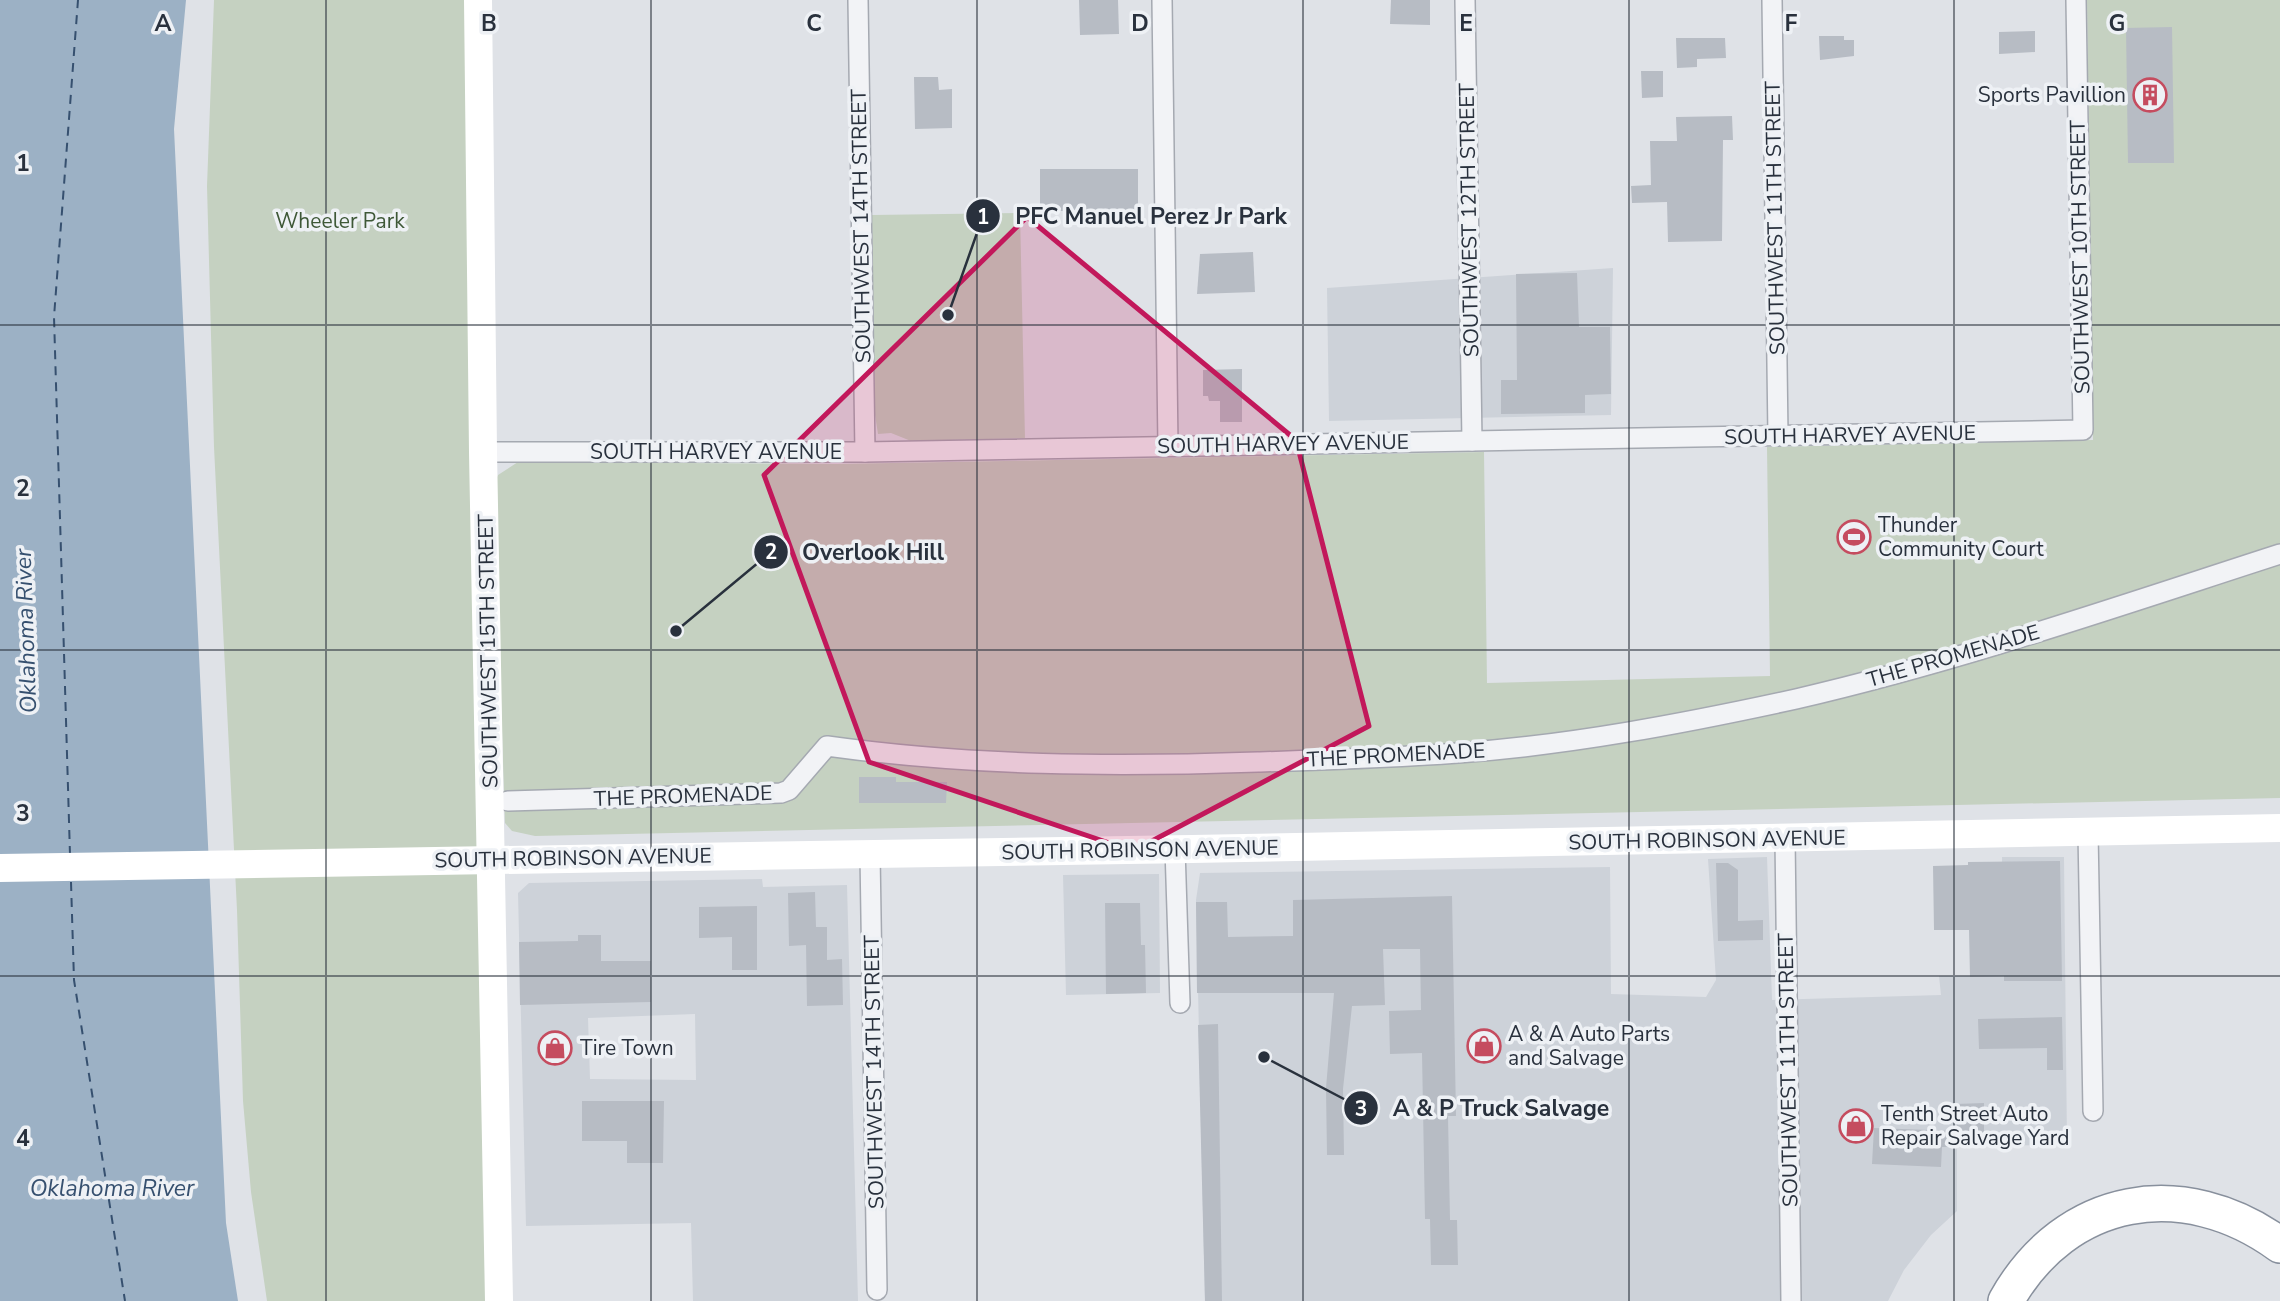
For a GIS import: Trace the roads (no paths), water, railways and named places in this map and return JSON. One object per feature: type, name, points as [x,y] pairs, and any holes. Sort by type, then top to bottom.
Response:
[{"type":"highway","points":[[2006,1301],[2029,1267],[2047,1248],[2097,1217],[2127,1207],[2162,1202],[2224,1212],[2252,1225],[2280,1245]]},
{"type":"main road","name":"SOUTHWEST 15TH STREET","points":[[478,0],[483,452],[493,859],[499,1301]]},
{"type":"main road","name":"SOUTH ROBINSON AVENUE","points":[[0,867],[2280,828]]},
{"type":"street","name":"SOUTHWEST 14TH STREET","points":[[858,0],[865,452]]},
{"type":"street","points":[[1162,0],[1168,446]]},
{"type":"street","name":"SOUTHWEST 12TH STREET","points":[[1465,0],[1472,441]]},
{"type":"street","name":"SOUTHWEST 11TH STREET","points":[[1772,0],[1778,436]]},
{"type":"street","name":"SOUTHWEST 10TH STREET","points":[[2076,0],[2083,430]]},
{"type":"street","name":"SOUTH HARVEY AVENUE","points":[[483,452],[865,452],[2083,430]]},
{"type":"street","name":"THE PROMENADE","points":[[508,800],[781,793],[789,790],[827,746],[916,757],[1001,763],[1158,766],[1461,753],[1558,741],[1718,715],[1926,666],[2003,645],[2280,554]]},
{"type":"street","points":[[2088,832],[2093,1111]]},
{"type":"street","name":"SOUTHWEST 11TH STREET","points":[[1784,838],[1791,1301]]},
{"type":"street","points":[[1175,849],[1180,1003]]},
{"type":"street","name":"SOUTHWEST 14TH STREET","points":[[870,854],[877,1290]]},
{"type":"water","name":"Oklahoma River","points":[[0,0],[186,0],[174,129],[226,1223],[238,1301],[0,1301]]},
{"type":"place","name":"Sports Pavillion","points":[[2150,95]]},
{"type":"place","name":"PFC Manuel Perez Jr Park","points":[[948,315]]},
{"type":"place","name":"Thunder Community Court","points":[[1854,537]]},
{"type":"place","name":"Overlook Hill","points":[[676,631]]},
{"type":"place","name":"A & A Auto Parts and Salvage","points":[[1484,1046]]},
{"type":"place","name":"Tire Town","points":[[555,1048]]},
{"type":"place","name":"A & P Truck Salvage","points":[[1264,1057]]},
{"type":"place","name":"Tenth Street Auto Repair Salvage Yard","points":[[1856,1126]]},
{"type":"park label","name":"Wheeler Park","points":[[340,221]]}]
